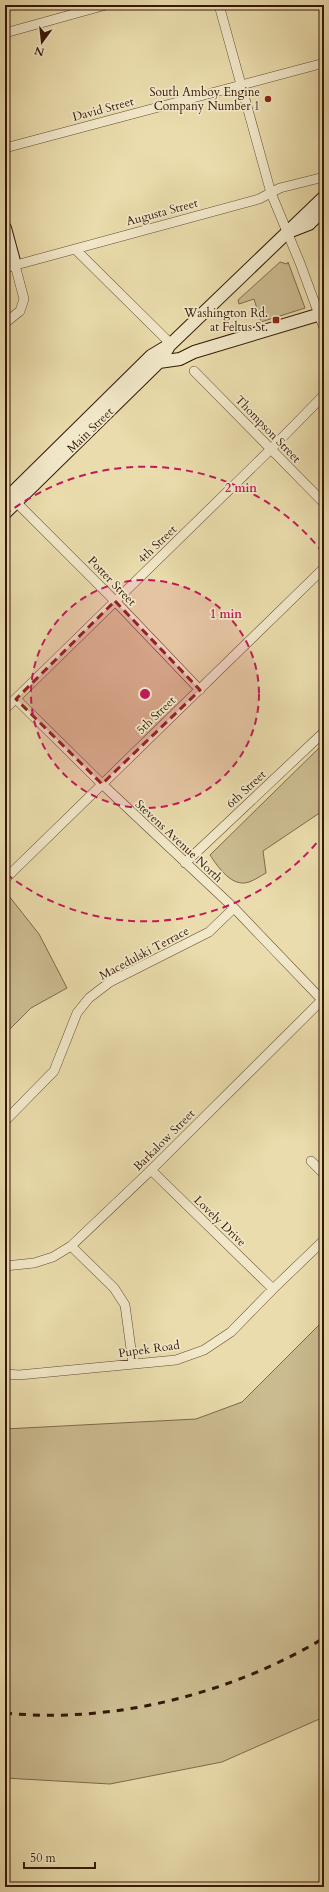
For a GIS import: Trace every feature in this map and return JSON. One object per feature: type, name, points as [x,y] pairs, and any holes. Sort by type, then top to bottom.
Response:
[{"type":"main road","name":"Main Street","points":[[9,497],[159,362],[171,344],[324,197]]},
{"type":"main road","name":"Main Street","points":[[288,232],[309,224],[324,209]]},
{"type":"main road","points":[[5,228],[10,267]]},
{"type":"main road","points":[[159,362],[180,359],[194,352],[322,314]]},
{"type":"main road","name":"Main Street","points":[[5,513],[9,497],[151,356],[171,344]]},
{"type":"main road","points":[[171,344],[194,352]]},
{"type":"street","points":[[5,33],[106,5]]},
{"type":"street","points":[[219,5],[271,193],[322,314],[324,328]]},
{"type":"street","name":"David Street","points":[[5,148],[324,63]]},
{"type":"street","name":"Augusta Street","points":[[10,267],[258,199],[280,188],[324,177]]},
{"type":"street","points":[[75,249],[171,344]]},
{"type":"street","points":[[5,323],[20,311],[24,299],[10,267]]},
{"type":"street","name":"Thompson Street","points":[[194,371],[324,503]]},
{"type":"street","name":"4th Street","points":[[5,709],[271,449],[324,395]]},
{"type":"street","name":"Potter Street","points":[[9,497],[115,601],[200,690]]},
{"type":"street","name":"5th Street","points":[[5,879],[324,568]]},
{"type":"street","name":"Stevens Avenue North","points":[[16,699],[102,784],[234,908],[323,1001]]},
{"type":"street","name":"6th Street","points":[[185,863],[324,732]]},
{"type":"street","name":"Macedulski Terrace","points":[[5,1121],[54,1071],[77,1013],[89,998],[110,982],[209,932],[234,908]]},
{"type":"street","name":"Barkalow Street","points":[[5,1266],[34,1263],[53,1257],[71,1246],[151,1170],[323,1001]]},
{"type":"street","points":[[311,1161],[324,1174]]},
{"type":"street","name":"Lovely Drive","points":[[151,1170],[273,1289]]},
{"type":"street","name":"Pupek Road","points":[[5,1374],[19,1375],[176,1360],[204,1350],[231,1332],[324,1240]]},
{"type":"street","points":[[71,1246],[114,1288],[125,1306],[133,1364]]},
{"type":"highlighted area","points":[[115,601],[200,690],[102,784],[16,699]]},
{"type":"shaded area","points":[[280,262],[287,264],[288,262],[305,308],[261,322],[254,299],[239,304],[238,300]]},
{"type":"shaded area","points":[[324,743],[324,810],[263,851],[266,873],[249,882],[237,882],[231,879],[221,870],[210,855]]},
{"type":"shaded area","points":[[5,891],[39,934],[67,988],[31,1008],[5,1034]]},
{"type":"shaded area","points":[[324,1320],[324,1717],[222,1762],[110,1784],[5,1778],[5,1429],[196,1419],[242,1402]]},
{"type":"railway","points":[[5,1713],[46,1715],[87,1714],[129,1709],[170,1701],[211,1689],[250,1675],[288,1658],[324,1638]]},
{"type":"place","name":"South Amboy Engine Company Number 1","points":[[268,99]]},
{"type":"place","name":"Washington Rd. at Feltus St.","points":[[276,320]]}]
